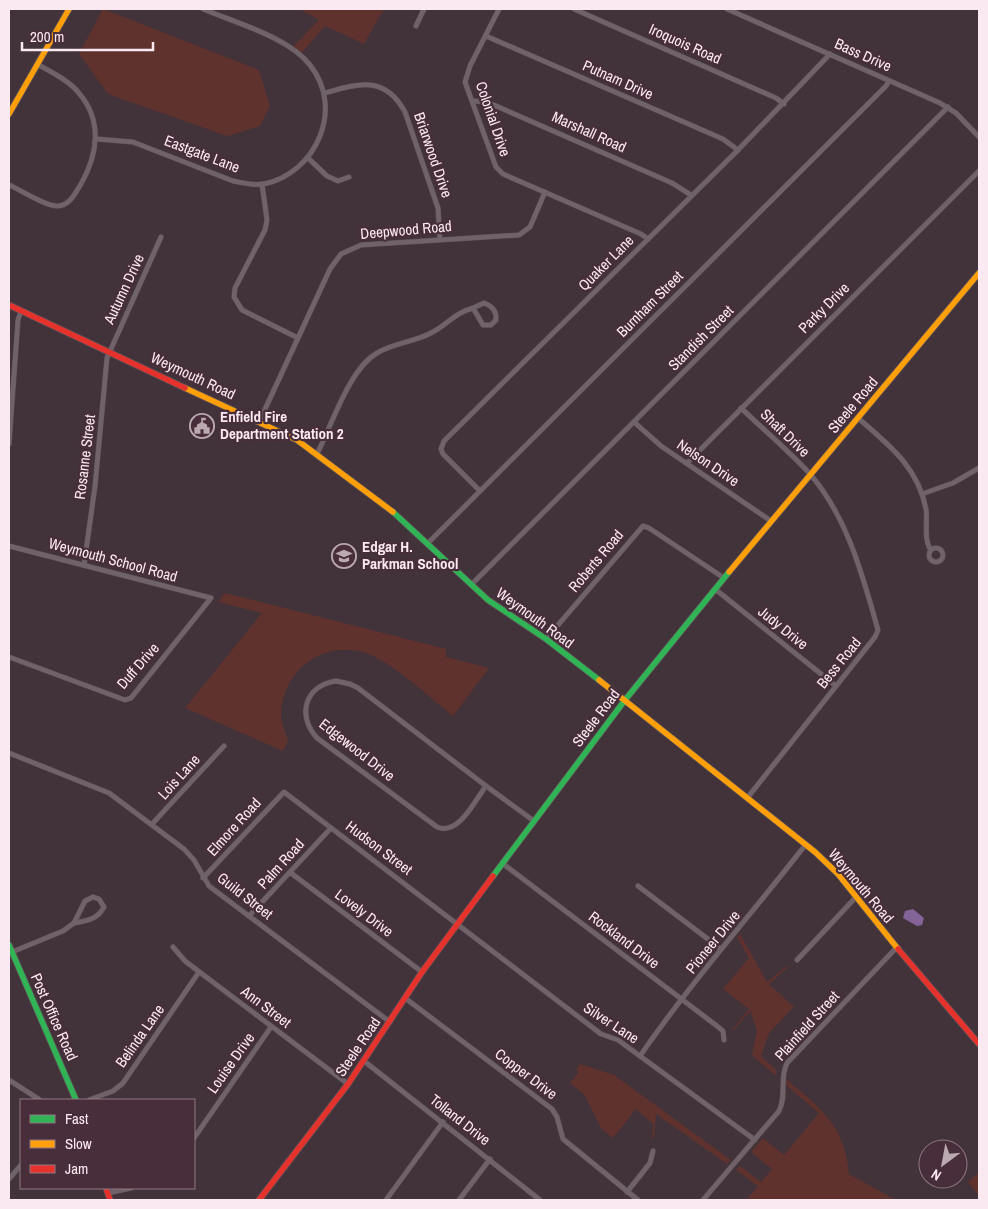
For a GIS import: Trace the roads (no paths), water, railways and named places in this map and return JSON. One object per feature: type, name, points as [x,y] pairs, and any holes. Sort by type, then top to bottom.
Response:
[{"type":"street","points":[[9,114],[70,9]]},
{"type":"street","name":"Eastgate Lane","points":[[97,140],[133,142],[233,182],[262,184],[287,175],[308,158],[322,133],[325,120],[324,92],[311,65],[293,49],[203,9]]},
{"type":"street","points":[[416,26],[424,9]]},
{"type":"street","name":"Colonial Drive","points":[[499,9],[466,74],[466,87],[496,168],[503,174],[641,234],[648,239]]},
{"type":"street","name":"Iroquois Road","points":[[574,9],[776,98],[784,104]]},
{"type":"street","name":"Bass Drive","points":[[727,9],[948,107],[979,136]]},
{"type":"street","name":"Putnam Drive","points":[[486,36],[723,139],[738,150]]},
{"type":"street","name":"Quaker Lane","points":[[480,490],[444,454],[441,449],[444,441],[784,104],[830,54]]},
{"type":"street","points":[[9,185],[53,206],[68,203],[91,165],[97,140],[89,108],[78,92],[38,64]]},
{"type":"street","name":"Burnham Street","points":[[427,544],[886,86],[889,80]]},
{"type":"street","name":"Briarwood Drive","points":[[324,92],[356,84],[371,84],[387,90],[398,100],[405,112],[438,208],[440,240]]},
{"type":"street","name":"Marshall Road","points":[[473,102],[487,102],[686,189],[691,195]]},
{"type":"street","name":"Standish Street","points":[[471,585],[948,107]]},
{"type":"street","points":[[308,158],[328,176],[338,181],[349,177]]},
{"type":"street","name":"Parky Drive","points":[[687,463],[979,171]]},
{"type":"street","points":[[262,184],[267,220],[265,230],[235,288],[234,297],[242,310],[298,338]]},
{"type":"street","name":"Deepwood Road","points":[[260,420],[330,269],[340,254],[361,245],[524,233],[535,218],[545,192]]},
{"type":"street","name":"Autumn Drive","points":[[109,351],[161,237]]},
{"type":"street","name":"Steele Road","points":[[259,1200],[348,1084],[422,972],[625,700],[724,578],[979,273]]},
{"type":"street","points":[[317,454],[355,376],[374,354],[388,347],[430,334],[459,311],[484,303],[490,305],[495,312],[496,320],[491,325],[483,325],[473,308]]},
{"type":"street","name":"Weymouth Road","points":[[9,305],[284,432],[317,454],[396,514],[488,600],[546,639],[625,700],[830,865],[896,947],[979,1044]]},
{"type":"street","points":[[9,444],[18,320],[22,311]]},
{"type":"street","name":"Rosanne Street","points":[[84,565],[109,351]]},
{"type":"street","name":"Shaft Drive","points":[[741,408],[810,475]]},
{"type":"street","points":[[858,418],[905,461],[922,494],[931,550]]},
{"type":"street","name":"Nelson Drive","points":[[634,422],[651,438],[772,521]]},
{"type":"street","points":[[922,494],[953,484],[979,468]]},
{"type":"street","name":"Bess Road","points":[[748,798],[875,637],[878,630],[853,550],[834,510],[810,475]]},
{"type":"street","name":"Roberts Road","points":[[546,639],[643,526],[649,528],[724,578]]},
{"type":"street","name":"Weymouth School Road","points":[[9,548],[84,565],[210,598]]},
{"type":"street","name":"Judy Drive","points":[[715,589],[836,686]]},
{"type":"street","name":"Duff Drive","points":[[9,656],[126,700],[130,698],[210,598]]},
{"type":"street","name":"Edgewood Drive","points":[[486,786],[458,823],[449,828],[437,827],[317,738],[308,728],[305,717],[308,700],[323,684],[336,681],[350,684],[534,821]]},
{"type":"street","name":"Lois Lane","points":[[152,824],[224,746]]},
{"type":"street","name":"Guild Street","points":[[9,753],[98,787],[152,824],[184,849],[194,860],[209,886],[390,1022]]},
{"type":"street","name":"Hudson Street","points":[[284,792],[458,924]]},
{"type":"street","name":"Elmore Road","points":[[203,878],[284,792]]},
{"type":"street","name":"Palm Road","points":[[249,916],[291,873],[330,828]]},
{"type":"street","name":"Pioneer Drive","points":[[640,1056],[721,949],[754,912],[806,844]]},
{"type":"street","name":"Rockland Drive","points":[[502,863],[723,1031],[724,1040]]},
{"type":"street","name":"Lovely Drive","points":[[291,873],[422,972]]},
{"type":"street","points":[[638,886],[721,949]]},
{"type":"street","points":[[12,952],[74,924],[99,915],[104,907],[99,899],[93,897],[84,901],[74,924]]},
{"type":"street","points":[[797,960],[856,897]]},
{"type":"street","name":"Silver Lane","points":[[458,924],[460,928],[601,1034],[618,1040],[755,1140]]},
{"type":"street","name":"Post Office Road","points":[[9,945],[76,1099]]},
{"type":"street","name":"Ann Street","points":[[172,946],[185,961],[348,1084]]},
{"type":"street","name":"Plainfield Street","points":[[703,1200],[755,1140],[782,1105],[781,1079],[787,1063],[896,947]]},
{"type":"street","name":"Belinda Lane","points":[[92,1099],[113,1091],[123,1082],[200,972]]},
{"type":"street","name":"Copper Drive","points":[[405,998],[552,1109],[557,1117],[563,1139],[638,1200]]},
{"type":"street","name":"Louise Drive","points":[[195,1137],[271,1027]]},
{"type":"street","name":"Tolland Drive","points":[[364,1061],[490,1159],[537,1199]]},
{"type":"street","points":[[9,1080],[38,1099]]},
{"type":"street","points":[[386,1200],[443,1122]]},
{"type":"street","points":[[627,1192],[650,1163],[653,1151]]},
{"type":"street","points":[[460,1200],[490,1159]]},
{"type":"street","points":[[9,1179],[20,1166]]},
{"type":"street","points":[[9,1169],[14,1172]]},
{"type":"street","points":[[110,1200],[107,1191],[123,1189]]},
{"type":"place","name":"Enfield Fire Department Station 2","points":[[202,426]]},
{"type":"place","name":"Edgar H. Parkman School","points":[[344,556]]}]
